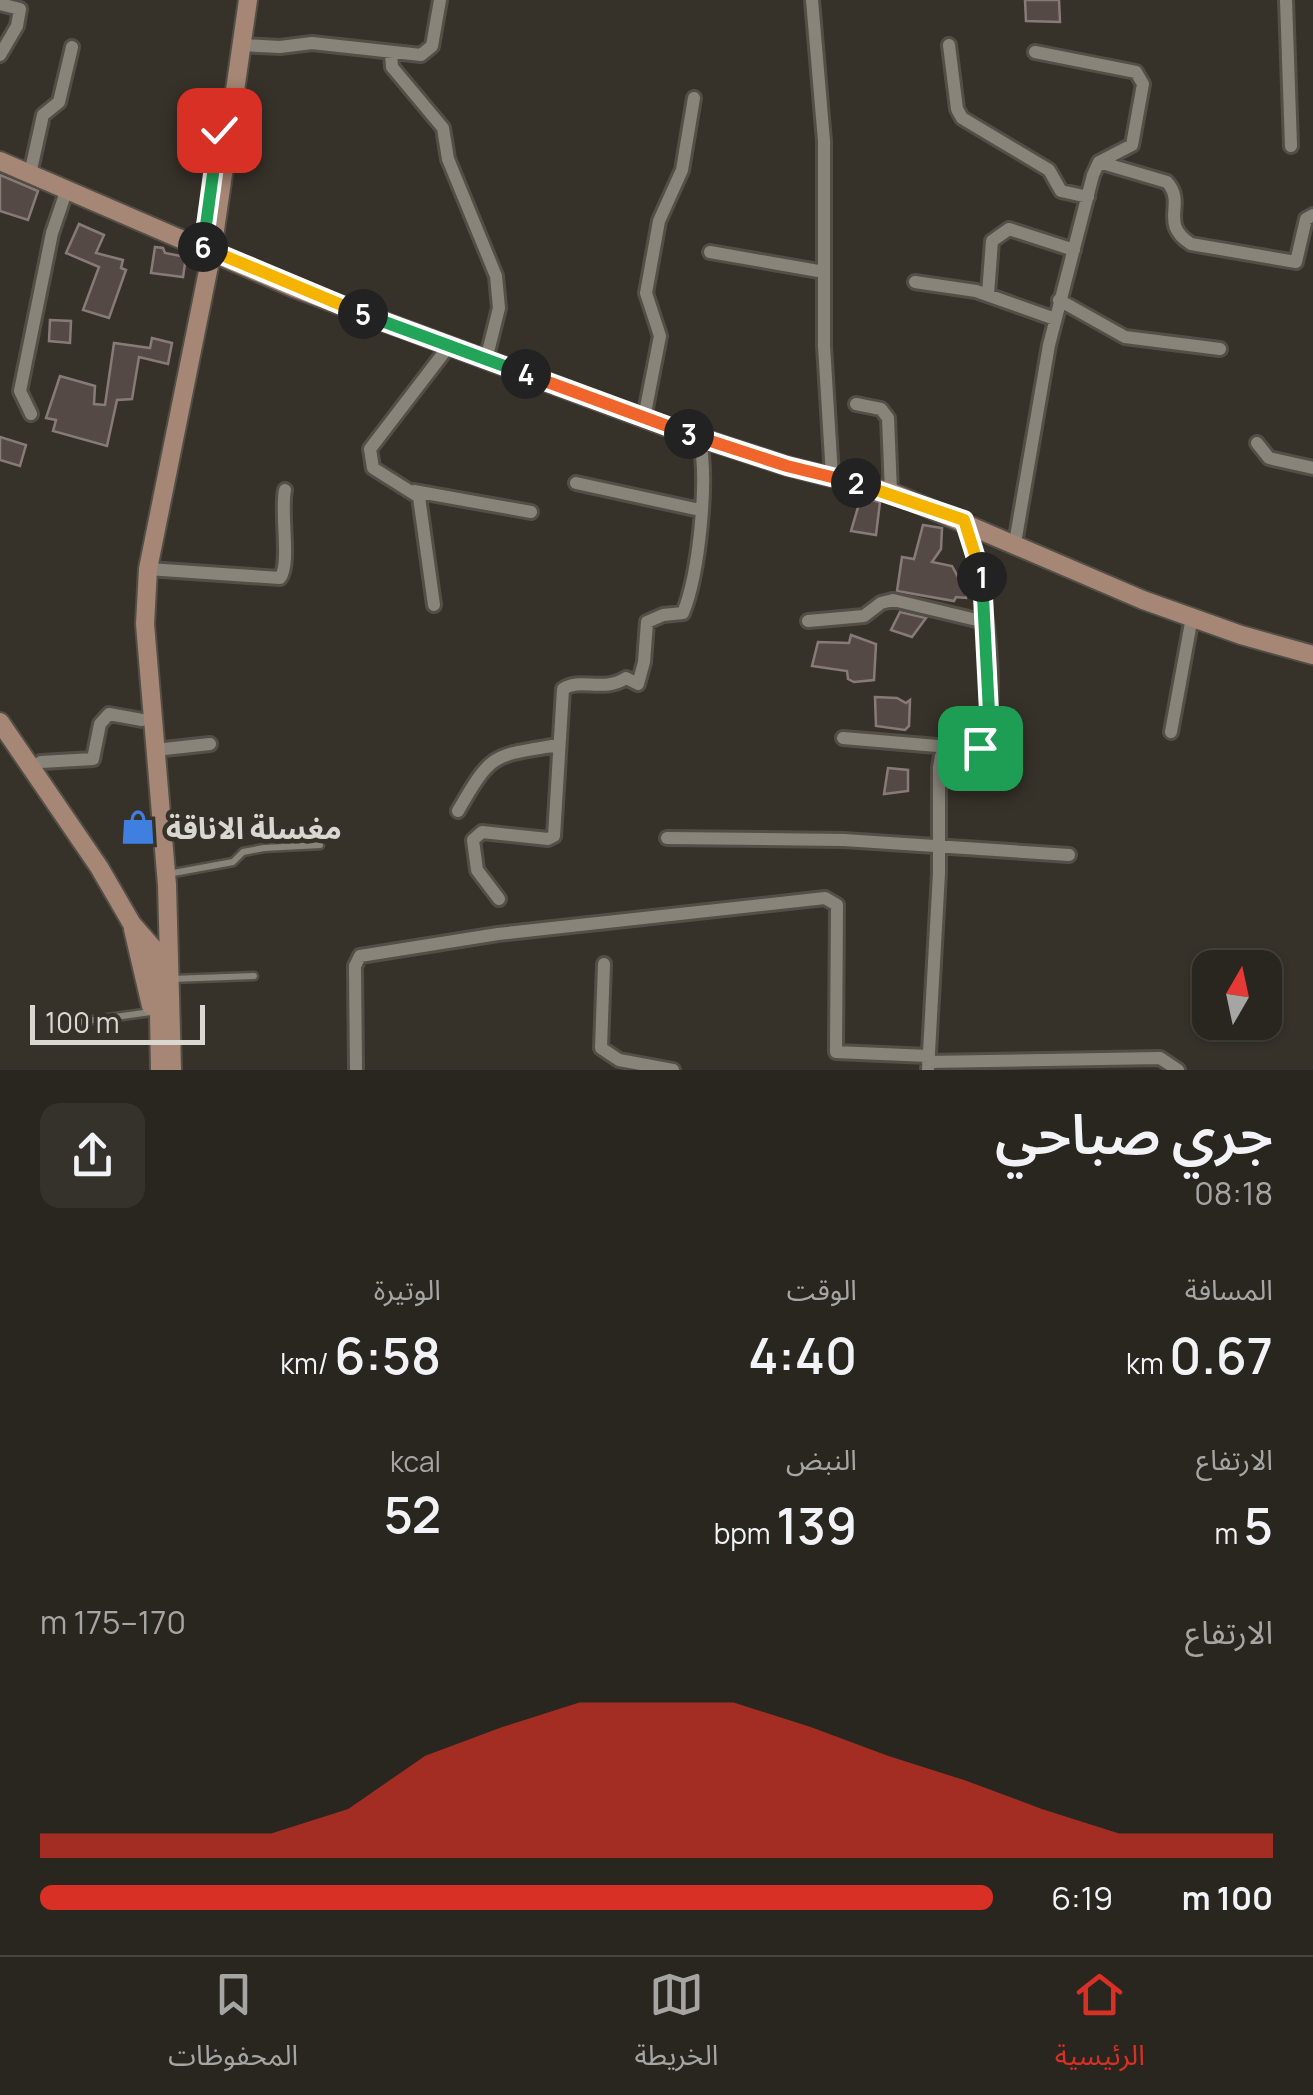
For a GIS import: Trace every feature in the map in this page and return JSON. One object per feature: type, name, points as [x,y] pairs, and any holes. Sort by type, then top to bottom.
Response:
[{"type":"main road","points":[[207,249],[236,0]]},
{"type":"main road","points":[[172,1070],[136,614],[151,517],[207,249],[248,0]]},
{"type":"main road","points":[[0,161],[294,288],[699,437],[891,492],[1192,618],[1313,655]]},
{"type":"main road","points":[[151,517],[145,624],[167,874],[166,968],[156,1019]]},
{"type":"main road","points":[[0,722],[9,751],[30,768],[99,867],[132,924],[166,968]]},
{"type":"main road","points":[[132,924],[137,960],[156,1019],[160,1070]]},
{"type":"street","points":[[242,45],[312,43],[421,55],[427,52],[435,36],[440,0]]},
{"type":"street","points":[[812,0],[824,141],[826,412],[832,476]]},
{"type":"street","points":[[1286,0],[1291,146]]},
{"type":"street","points":[[0,4],[20,9],[17,26],[0,55]]},
{"type":"street","points":[[950,45],[957,108],[962,118],[1049,170],[1061,190],[1088,197]]},
{"type":"street","points":[[30,174],[43,114],[59,102],[72,47]]},
{"type":"street","points":[[1015,543],[1059,300],[1099,162],[1132,145],[1142,76],[1113,66],[1035,52]]},
{"type":"street","points":[[392,53],[392,67],[443,128],[448,159],[496,276],[499,308],[486,360]]},
{"type":"street","points":[[644,418],[660,328],[646,293],[659,221],[682,170],[694,98]]},
{"type":"street","points":[[1099,162],[1158,178],[1172,187],[1173,224],[1191,244],[1296,262],[1306,219],[1313,215]]},
{"type":"street","points":[[31,414],[20,391],[52,233],[67,189]]},
{"type":"street","points":[[988,294],[992,241],[997,235],[1010,229],[1074,250]]},
{"type":"street","points":[[710,252],[824,272]]},
{"type":"street","points":[[915,282],[988,294],[1055,319]]},
{"type":"street","points":[[1059,300],[1125,337],[1220,348]]},
{"type":"street","points":[[449,346],[370,449],[373,468],[414,491],[531,512]]},
{"type":"street","points":[[856,404],[881,410],[888,418],[891,492]]},
{"type":"street","points":[[499,899],[478,870],[472,840],[482,832],[548,839],[554,836],[564,687],[604,688],[626,678],[638,684],[647,622],[663,614],[682,613],[694,570],[705,461],[699,437]]},
{"type":"street","points":[[1257,443],[1277,461],[1313,468]]},
{"type":"street","points":[[576,483],[700,510]]},
{"type":"street","points":[[148,569],[280,578],[286,567],[281,515],[285,490]]},
{"type":"street","points":[[414,491],[422,506],[434,605]]},
{"type":"street","points":[[842,738],[968,752],[980,748],[986,736],[989,677],[986,596],[964,520]]},
{"type":"street","points":[[808,621],[864,616],[880,603],[893,600],[985,622]]},
{"type":"street","points":[[1171,732],[1192,618]]},
{"type":"street","points":[[30,768],[40,762],[93,759],[100,724],[109,714],[142,720]]},
{"type":"street","points":[[155,750],[210,744]]},
{"type":"street","points":[[458,811],[483,768],[503,754],[558,745]]},
{"type":"street","points":[[928,1063],[939,768],[941,756],[949,747]]},
{"type":"street","points":[[667,838],[844,840],[1068,855]]},
{"type":"street","points":[[356,1070],[355,966],[360,956],[498,934],[825,898],[837,905],[836,1052],[928,1063],[1160,1058],[1178,1070]]},
{"type":"street","points":[[604,964],[602,1048],[619,1060],[673,1070]]},
{"type":"lane","points":[[167,874],[233,862],[243,852],[264,848],[320,846]]},
{"type":"lane","points":[[166,968],[254,976]]},
{"type":"lane","points":[[79,1022],[156,1019]]},
{"type":"building","points":[[1025,0],[1059,0],[1060,22],[1026,21]]},
{"type":"building","points":[[0,175],[38,191],[28,220],[0,211]]},
{"type":"building","points":[[79,224],[104,235],[96,253],[123,260],[121,268],[126,270],[109,318],[83,310],[99,267],[66,253]]},
{"type":"building","points":[[155,247],[186,257],[183,277],[151,273]]},
{"type":"building","points":[[50,320],[71,321],[70,343],[49,341]]},
{"type":"building","points":[[152,338],[172,343],[168,364],[139,357],[132,399],[117,400],[107,446],[53,431],[56,420],[46,418],[60,376],[95,386],[94,404],[105,405],[114,343],[150,348]]},
{"type":"building","points":[[0,437],[26,445],[20,466],[0,460]]},
{"type":"building","points":[[861,497],[880,502],[876,535],[851,531]]},
{"type":"building","points":[[923,525],[942,528],[941,549],[932,562],[952,566],[958,577],[968,579],[966,598],[956,597],[954,601],[897,591],[902,557],[914,559]]},
{"type":"building","points":[[900,612],[926,618],[912,637],[891,630]]},
{"type":"building","points":[[851,635],[876,644],[874,680],[854,682],[848,679],[847,671],[812,666],[818,642],[849,643]]},
{"type":"building","points":[[875,697],[897,698],[906,703],[910,700],[909,726],[905,730],[876,726]]},
{"type":"building","points":[[888,768],[908,770],[908,791],[884,794]]},
{"type":"place","name":"مغسلة الاناقة","points":[[138,827]]},
{"type":"route","points":[[219,130],[201,246],[294,288],[670,428],[787,466],[891,492],[964,520],[986,596],[989,712],[980,748]]}]
